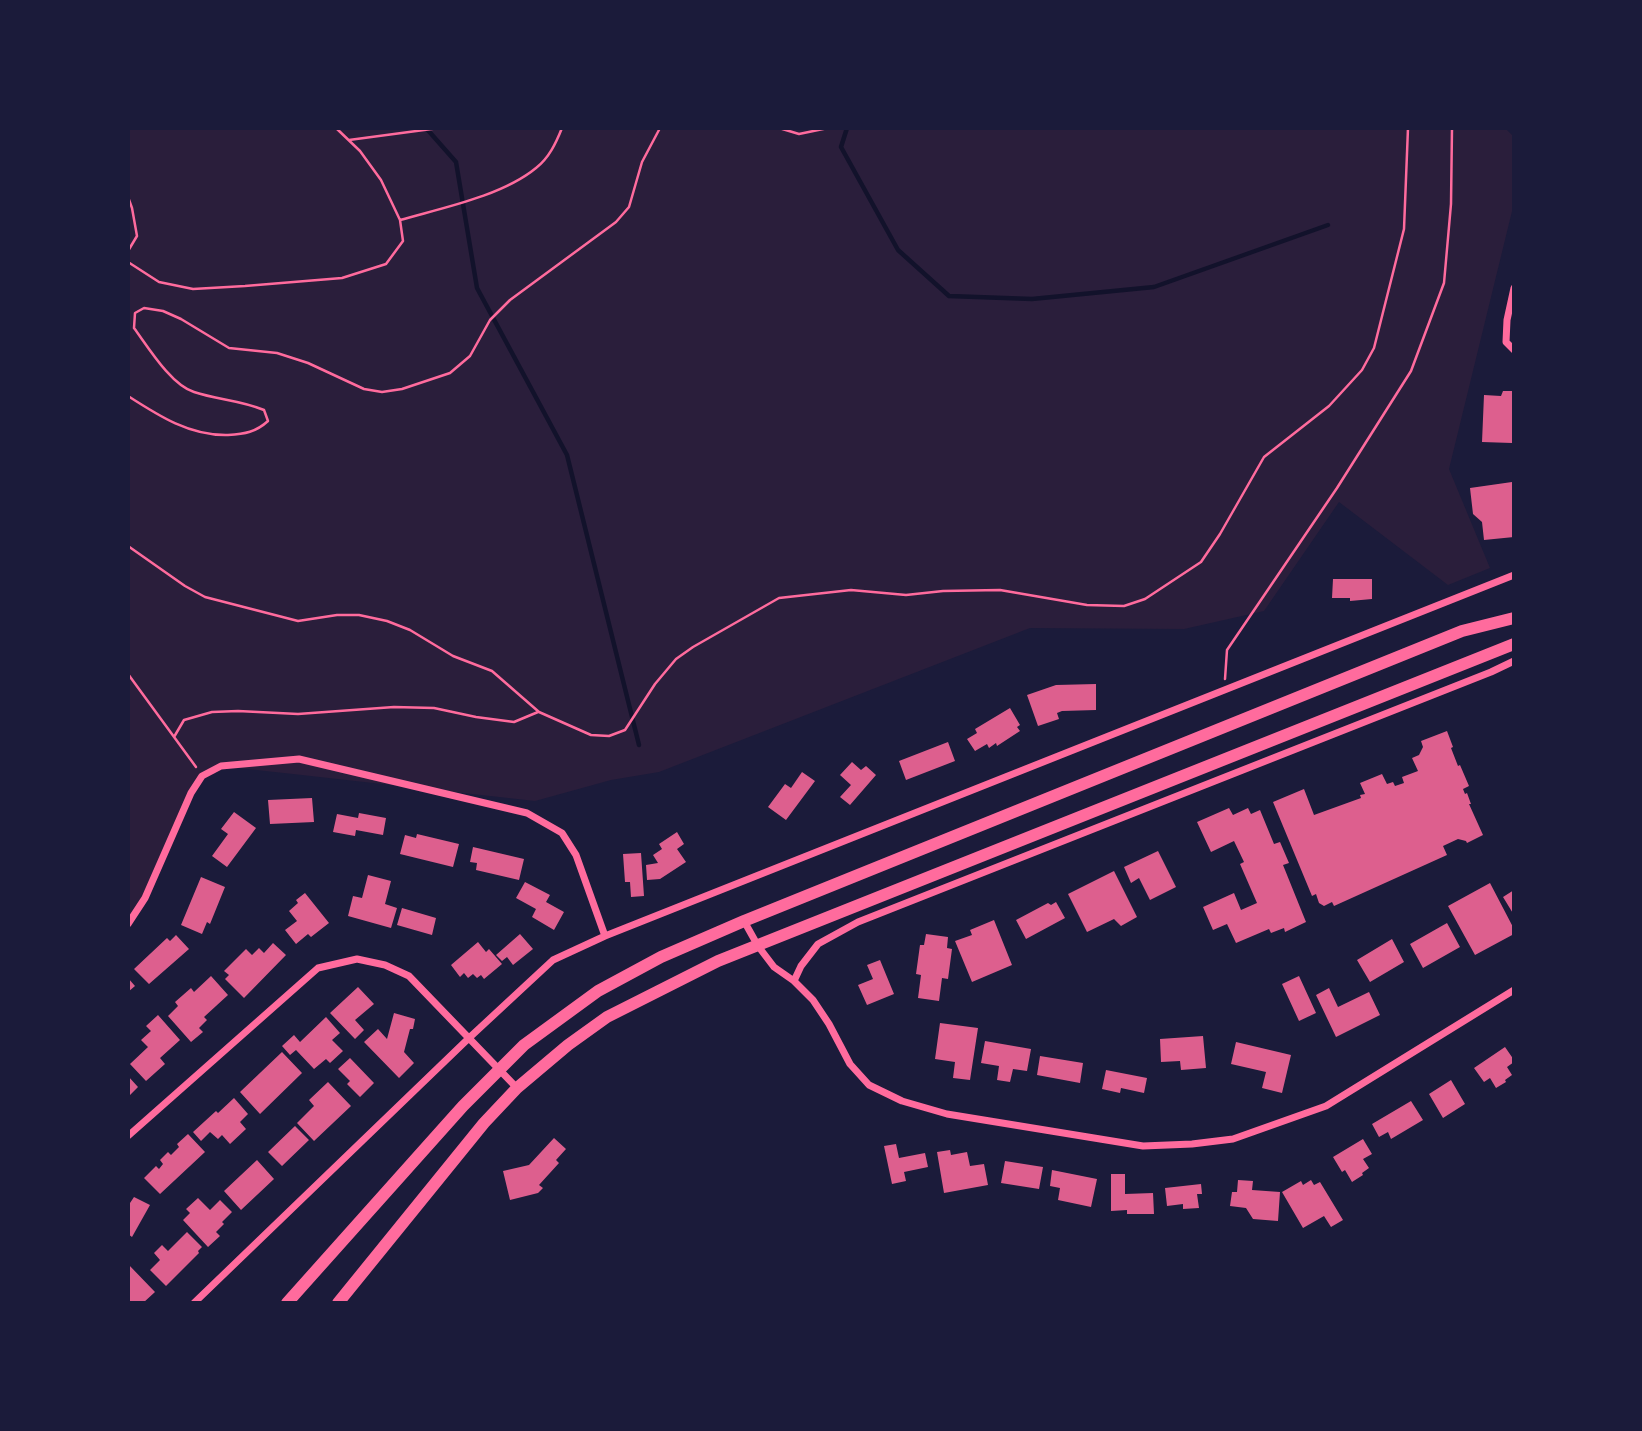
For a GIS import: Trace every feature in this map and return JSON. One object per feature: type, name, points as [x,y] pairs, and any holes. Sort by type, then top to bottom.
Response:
[{"type":"main road","points":[[288,1303],[499,1069],[524,1045],[598,991],[662,957],[744,921],[1449,636],[1514,618]]},
{"type":"main road","points":[[338,1303],[475,1134],[517,1088],[568,1045],[607,1017],[718,961],[1514,644]]},
{"type":"street","points":[[1514,288],[1507,320],[1507,342],[1514,350]]},
{"type":"street","points":[[194,1303],[553,960],[605,936],[1514,575]]},
{"type":"street","points":[[794,981],[801,966],[818,944],[858,922],[1514,661]]},
{"type":"street","points":[[128,924],[145,898],[191,793],[202,776],[220,766],[299,759],[527,813],[562,833],[576,855],[605,936]]},
{"type":"street","points":[[744,921],[774,967],[794,981],[813,1000],[850,1064],[869,1086],[902,1101],[947,1114],[1143,1146],[1233,1139],[1326,1106],[1514,990]]},
{"type":"street","points":[[128,1136],[318,968],[357,959],[385,965],[409,976],[517,1088]]},
{"type":"path","points":[[128,262],[159,282],[192,289],[342,278],[386,264],[403,241],[400,220],[381,180],[360,151],[336,128]]},
{"type":"path","points":[[349,140],[439,128]]},
{"type":"path","points":[[400,220],[505,187],[537,168],[555,147],[562,128]]},
{"type":"path","points":[[128,396],[161,417],[188,429],[215,435],[258,430],[268,421],[264,410],[247,403],[191,392],[173,379],[134,328],[135,313],[145,308],[163,311],[181,319],[229,348],[277,354],[307,363],[364,389],[382,392],[402,389],[450,373],[470,356],[491,320],[510,299],[617,222],[629,206],[642,162],[660,128]]},
{"type":"path","points":[[779,128],[799,134],[828,128]]},
{"type":"path","points":[[128,546],[205,597],[298,621],[337,615],[359,615],[387,621],[410,630],[453,656],[492,671],[539,712],[591,735],[609,736],[625,730],[655,684],[676,659],[779,598],[852,590],[906,595],[1000,590],[1087,605],[1124,607],[1145,599],[1200,562],[1220,534],[1264,457],[1329,406],[1362,370],[1374,348],[1404,229],[1408,128]]},
{"type":"path","points":[[1224,690],[1227,650],[1337,488],[1411,371],[1444,283],[1451,204],[1452,128]]},
{"type":"path","points":[[128,197],[137,236],[128,251]]},
{"type":"path","points":[[128,674],[202,776]]},
{"type":"path","points":[[174,737],[184,720],[212,712],[298,714],[354,709],[434,708],[514,722],[539,712]]},
{"type":"shaded area","points":[[128,128],[1505,128],[1514,137],[1514,203],[1449,469],[1490,568],[1448,585],[1339,502],[1264,611],[1184,629],[1030,628],[659,772],[611,780],[535,801],[221,766],[202,776],[128,924]]},
{"type":"building","points":[[1503,391],[1514,391],[1512,443],[1482,442],[1484,395],[1501,396]]},
{"type":"building","points":[[1512,482],[1514,537],[1484,540],[1482,522],[1473,514],[1470,488]]},
{"type":"building","points":[[1333,579],[1372,579],[1372,599],[1350,601],[1350,598],[1332,598]]},
{"type":"building","points":[[1096,684],[1096,710],[1062,711],[1057,713],[1059,719],[1038,726],[1027,695],[1056,685]]},
{"type":"building","points":[[1010,708],[1020,725],[1017,727],[1020,731],[997,746],[996,743],[989,748],[987,744],[975,751],[967,739],[977,733],[975,729]]},
{"type":"building","points":[[1447,731],[1458,766],[1460,765],[1469,786],[1463,789],[1483,835],[1467,843],[1458,839],[1443,846],[1447,855],[1334,906],[1332,902],[1324,906],[1319,903],[1316,894],[1312,896],[1273,802],[1304,789],[1314,815],[1361,798],[1360,795],[1365,794],[1360,783],[1382,774],[1387,784],[1393,782],[1395,786],[1404,783],[1402,777],[1418,771],[1412,758],[1419,755],[1423,747],[1421,741]]},
{"type":"building","points":[[948,742],[955,761],[906,780],[899,761]]},
{"type":"building","points":[[852,762],[861,770],[866,766],[876,775],[850,805],[840,797],[851,785],[840,775]]},
{"type":"building","points":[[802,772],[815,781],[786,820],[768,807],[785,784],[791,788]]},
{"type":"building","points":[[312,798],[314,822],[270,824],[268,800]]},
{"type":"building","points":[[1229,808],[1233,815],[1248,808],[1251,814],[1260,810],[1274,844],[1280,842],[1289,863],[1283,865],[1306,922],[1285,932],[1284,928],[1271,933],[1269,929],[1236,943],[1227,924],[1213,930],[1203,907],[1234,893],[1241,910],[1257,903],[1240,864],[1244,862],[1234,841],[1211,852],[1197,822]]},
{"type":"building","points":[[234,812],[256,828],[227,867],[212,856],[228,834],[221,829]]},
{"type":"building","points":[[359,813],[386,818],[383,835],[356,830],[355,836],[333,832],[337,814],[358,818]]},
{"type":"building","points":[[677,832],[684,844],[677,849],[686,862],[660,879],[647,880],[646,865],[658,863],[653,855],[662,849],[659,844]]},
{"type":"building","points":[[417,834],[459,844],[453,867],[400,854],[405,835],[416,838]]},
{"type":"building","points":[[473,847],[524,859],[519,880],[476,870],[477,863],[470,862]]},
{"type":"building","points":[[1158,851],[1176,887],[1150,900],[1139,878],[1131,883],[1124,867]]},
{"type":"building","points":[[641,853],[644,896],[631,897],[630,882],[625,882],[623,854]]},
{"type":"building","points":[[1114,871],[1137,917],[1121,926],[1114,919],[1087,932],[1068,894]]},
{"type":"building","points":[[368,875],[391,881],[385,904],[397,908],[391,928],[348,916],[353,896],[362,898]]},
{"type":"building","points":[[201,877],[225,887],[210,924],[207,922],[202,934],[181,925]]},
{"type":"building","points":[[525,882],[550,895],[546,902],[564,912],[554,930],[532,917],[536,909],[516,898]]},
{"type":"building","points":[[1490,883],[1514,929],[1514,934],[1475,955],[1448,906]]},
{"type":"building","points":[[1514,890],[1514,915],[1503,897]]},
{"type":"building","points":[[305,893],[329,923],[311,937],[308,934],[296,944],[285,930],[297,921],[289,911]]},
{"type":"building","points":[[1056,902],[1065,918],[1026,939],[1016,920],[1048,903],[1051,905]]},
{"type":"building","points":[[402,908],[436,918],[432,935],[397,925]]},
{"type":"building","points":[[994,920],[1012,965],[972,982],[955,941],[972,935],[970,930]]},
{"type":"building","points":[[1447,923],[1460,947],[1423,968],[1410,944]]},
{"type":"building","points":[[520,934],[533,949],[513,965],[507,957],[502,961],[496,955]]},
{"type":"building","points":[[926,934],[948,937],[947,948],[952,949],[948,979],[942,978],[939,1001],[918,998],[921,975],[916,974],[920,945],[924,945]]},
{"type":"building","points":[[176,935],[189,949],[149,984],[134,969],[167,938],[170,941]]},
{"type":"building","points":[[1392,939],[1404,962],[1370,982],[1357,960]]},
{"type":"building","points":[[478,942],[486,952],[489,949],[502,964],[484,979],[481,975],[477,978],[473,974],[468,978],[464,973],[460,977],[451,965]]},
{"type":"building","points":[[273,943],[286,955],[244,998],[225,979],[229,975],[224,971],[246,949],[252,955],[259,948],[264,953]]},
{"type":"building","points":[[880,960],[894,994],[867,1005],[858,985],[873,979],[867,965]]},
{"type":"building","points":[[211,976],[228,995],[204,1017],[207,1020],[199,1028],[203,1032],[191,1042],[168,1016],[178,1006],[175,1002],[191,988],[194,992]]},
{"type":"building","points":[[1299,976],[1316,1013],[1299,1021],[1282,984]]},
{"type":"building","points":[[128,978],[135,986],[128,992]]},
{"type":"building","points":[[358,987],[374,1004],[355,1020],[364,1030],[355,1039],[330,1013]]},
{"type":"building","points":[[1329,988],[1338,1007],[1369,992],[1380,1015],[1336,1037],[1316,995]]},
{"type":"building","points":[[394,1013],[415,1019],[404,1052],[414,1063],[399,1078],[364,1042],[378,1029],[387,1039]]},
{"type":"building","points":[[158,1015],[180,1040],[160,1058],[165,1064],[146,1081],[130,1064],[148,1047],[141,1040],[151,1031],[146,1026]]},
{"type":"building","points":[[326,1017],[340,1033],[332,1040],[343,1051],[330,1063],[326,1059],[314,1069],[296,1050],[290,1055],[282,1046],[294,1035],[300,1042]]},
{"type":"building","points":[[940,1023],[978,1028],[970,1080],[953,1078],[955,1062],[935,1059]]},
{"type":"building","points":[[1203,1036],[1206,1068],[1181,1070],[1180,1061],[1161,1062],[1160,1039]]},
{"type":"building","points":[[985,1041],[1031,1049],[1027,1071],[1013,1069],[1010,1082],[997,1080],[999,1066],[981,1063]]},
{"type":"building","points":[[1236,1042],[1291,1055],[1282,1093],[1262,1088],[1266,1072],[1231,1064]]},
{"type":"building","points":[[1505,1047],[1514,1060],[1507,1067],[1512,1075],[1496,1088],[1490,1078],[1484,1082],[1474,1068]]},
{"type":"building","points":[[282,1052],[302,1073],[260,1114],[240,1092]]},
{"type":"building","points":[[1040,1056],[1083,1063],[1080,1083],[1037,1075]]},
{"type":"building","points":[[350,1058],[374,1083],[360,1097],[347,1084],[350,1081],[338,1069]]},
{"type":"building","points":[[1106,1070],[1147,1078],[1144,1093],[1121,1088],[1120,1093],[1102,1089]]},
{"type":"building","points":[[128,1076],[138,1087],[128,1097]]},
{"type":"building","points":[[1451,1080],[1465,1104],[1443,1118],[1429,1094]]},
{"type":"building","points":[[328,1082],[351,1106],[314,1141],[297,1123],[314,1106],[309,1100]]},
{"type":"building","points":[[234,1098],[248,1114],[240,1122],[246,1129],[230,1144],[222,1135],[218,1139],[210,1132],[201,1141],[193,1132]]},
{"type":"building","points":[[1411,1101],[1423,1120],[1391,1139],[1388,1132],[1379,1137],[1372,1124]]},
{"type":"building","points":[[295,1126],[309,1140],[282,1166],[268,1152]]},
{"type":"building","points":[[188,1134],[205,1152],[160,1194],[144,1178],[156,1166],[159,1169],[163,1164],[160,1160],[168,1152],[171,1155],[179,1147],[177,1144]]},
{"type":"building","points":[[554,1138],[566,1149],[556,1160],[559,1163],[539,1185],[543,1188],[538,1193],[510,1200],[503,1171],[529,1165]]},
{"type":"building","points":[[1363,1139],[1372,1154],[1363,1159],[1369,1168],[1352,1182],[1333,1157]]},
{"type":"building","points":[[896,1144],[899,1158],[925,1153],[928,1167],[904,1172],[906,1181],[892,1184],[884,1146]]},
{"type":"building","points":[[950,1150],[951,1155],[967,1152],[970,1166],[984,1164],[988,1185],[944,1193],[937,1152]]},
{"type":"building","points":[[257,1160],[274,1179],[241,1210],[224,1191]]},
{"type":"building","points":[[1005,1161],[1043,1167],[1039,1189],[1001,1183]]},
{"type":"building","points":[[1052,1170],[1097,1179],[1091,1207],[1058,1200],[1060,1188],[1050,1186]]},
{"type":"building","points":[[1111,1174],[1125,1174],[1125,1194],[1153,1193],[1154,1214],[1127,1214],[1127,1210],[1111,1211]]},
{"type":"building","points":[[1238,1180],[1253,1181],[1252,1190],[1280,1192],[1278,1221],[1253,1219],[1246,1208],[1230,1206],[1232,1192],[1237,1192]]},
{"type":"building","points":[[1311,1180],[1314,1185],[1320,1182],[1343,1220],[1331,1227],[1324,1216],[1303,1228],[1282,1192],[1301,1181],[1303,1185]]},
{"type":"building","points":[[1201,1184],[1202,1194],[1197,1194],[1199,1208],[1183,1209],[1183,1204],[1167,1206],[1165,1188]]},
{"type":"building","points":[[134,1197],[150,1205],[132,1237],[128,1234],[128,1206]]},
{"type":"building","points":[[198,1198],[210,1210],[220,1200],[232,1212],[216,1232],[220,1236],[208,1247],[183,1220],[190,1213],[186,1209]]},
{"type":"building","points":[[187,1232],[202,1247],[166,1286],[150,1270],[160,1260],[154,1253],[162,1245],[168,1251]]},
{"type":"building","points":[[128,1264],[155,1292],[143,1303],[128,1303]]},
{"type":"waterway","points":[[426,128],[456,162],[477,288],[567,455],[639,745]]},
{"type":"waterway","points":[[847,128],[841,147],[898,250],[949,296],[1032,299],[1154,287],[1328,225]]}]
